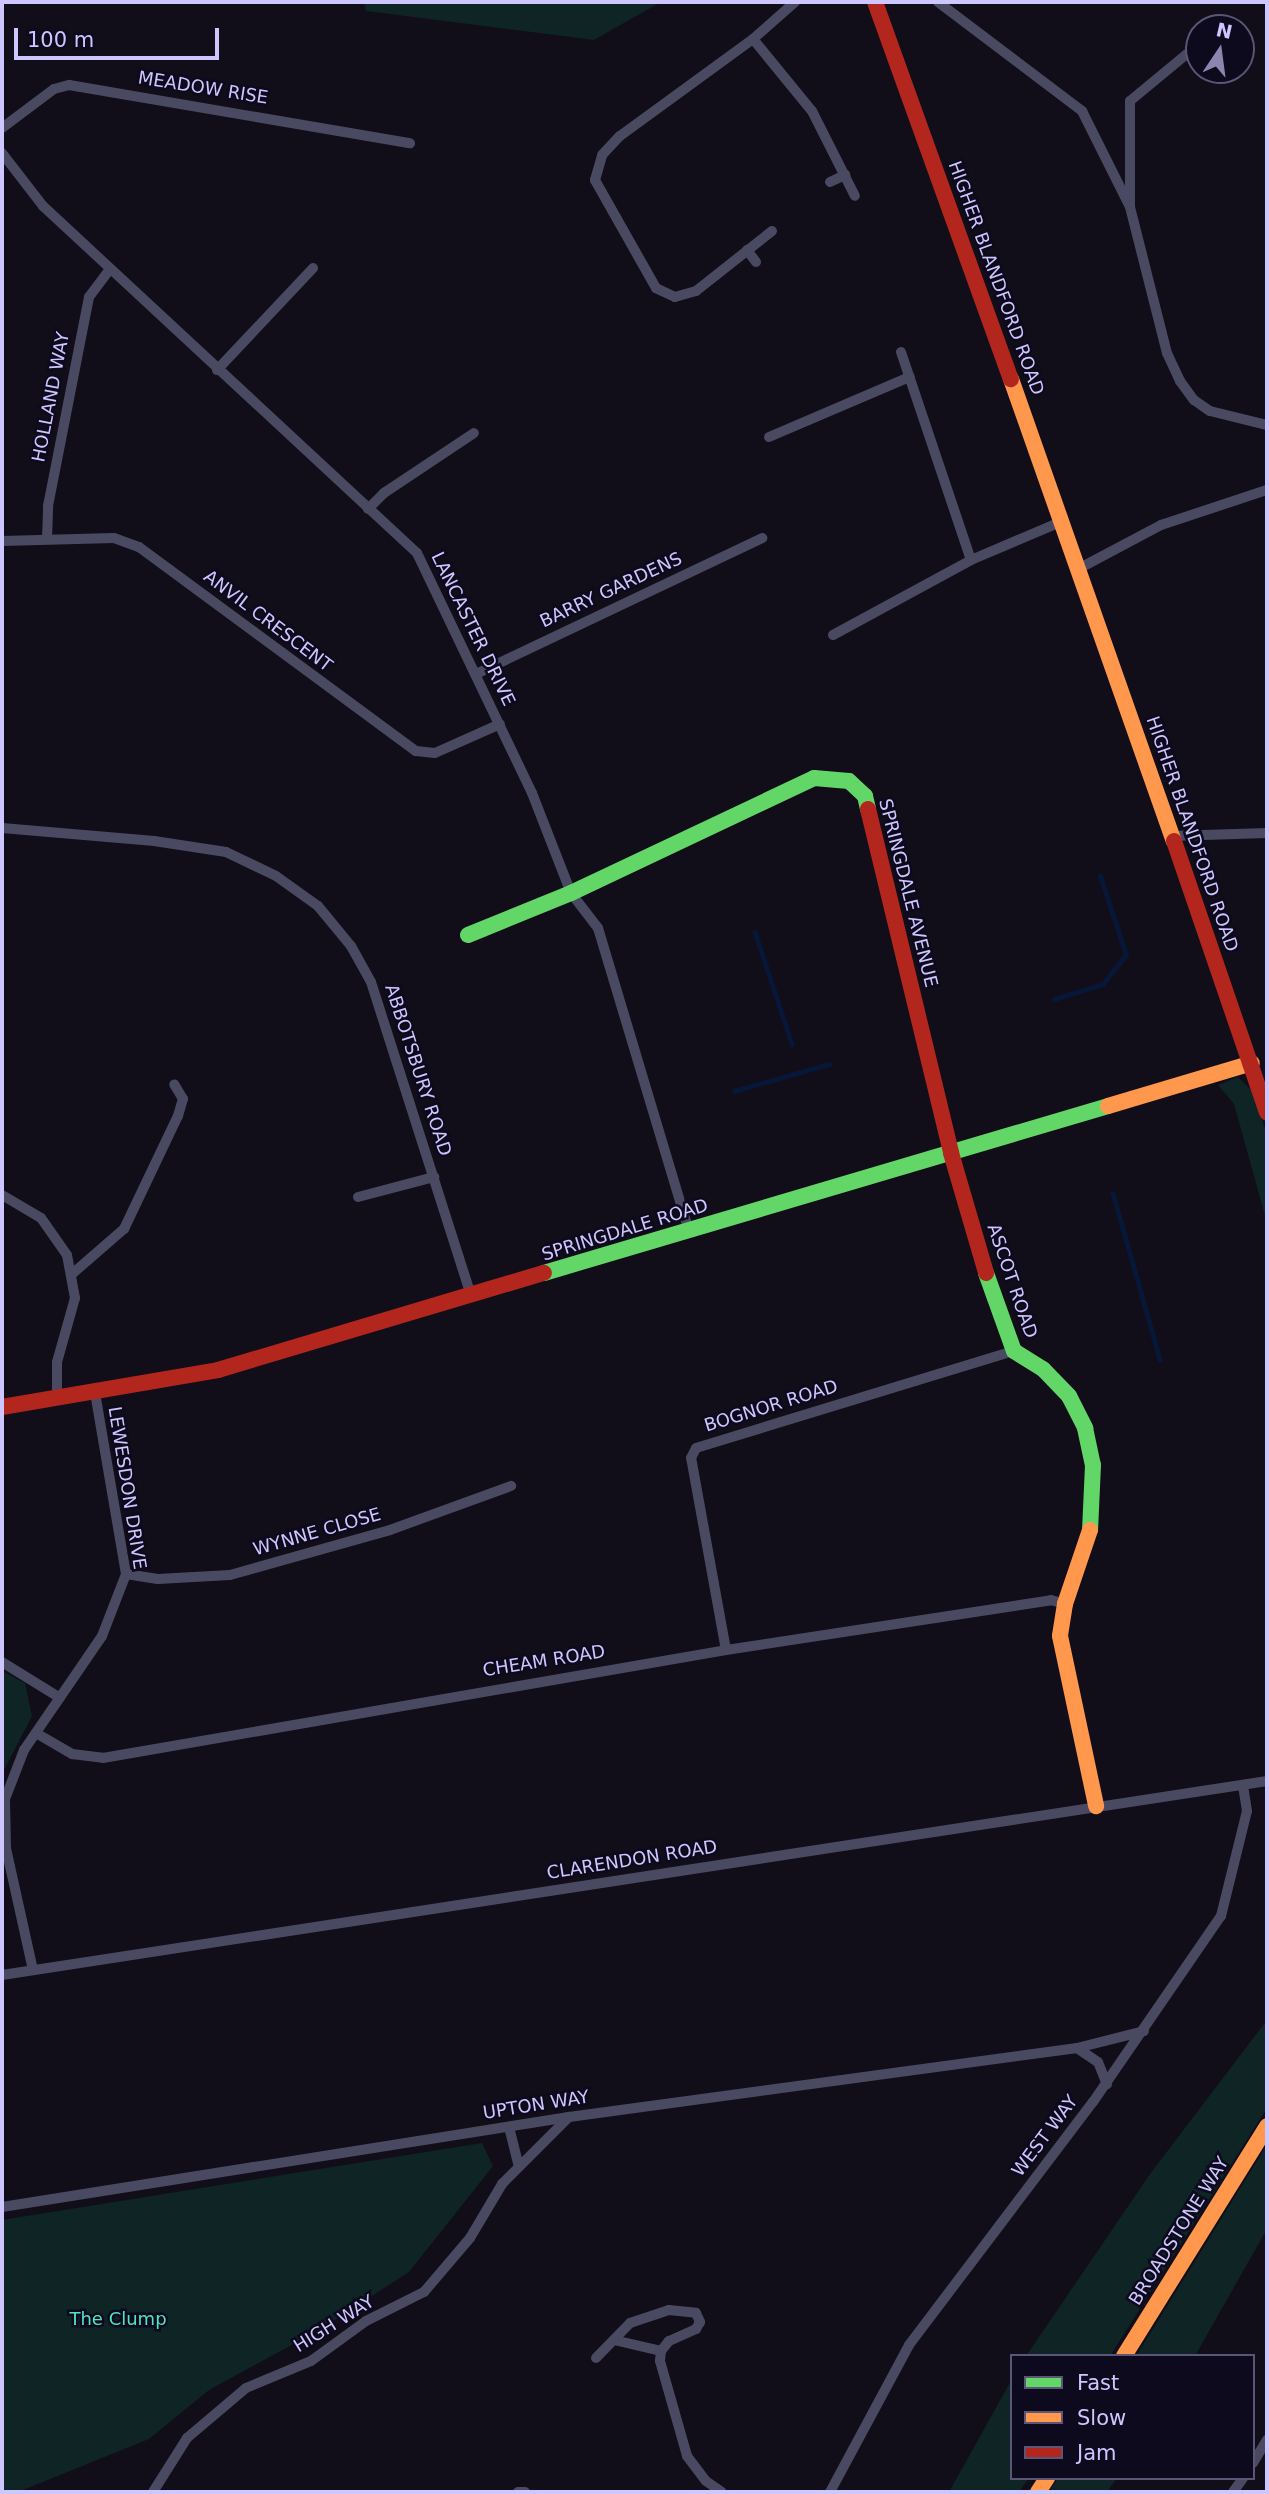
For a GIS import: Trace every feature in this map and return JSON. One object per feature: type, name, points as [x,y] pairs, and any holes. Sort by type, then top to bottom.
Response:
[{"type":"street","points":[[772,231],[696,290],[676,297],[656,288],[595,180],[602,155],[620,136],[753,38],[795,2]]},
{"type":"street","name":"HIGHER BLANDFORD ROAD","points":[[875,2],[1080,568],[1267,1112]]},
{"type":"street","points":[[938,2],[1082,111],[1130,207],[1167,353],[1180,381],[1194,400],[1210,411],[1267,425]]},
{"type":"street","points":[[753,38],[812,111],[855,196]]},
{"type":"street","points":[[1130,207],[1130,101],[1185,56]]},
{"type":"street","name":"MEADOW RISE","points":[[2,128],[54,89],[69,85],[410,143]]},
{"type":"street","name":"LANCASTER DRIVE","points":[[2,153],[20,181],[110,269],[417,553],[500,724],[571,893]]},
{"type":"street","points":[[830,182],[845,175]]},
{"type":"street","points":[[747,250],[755,262]]},
{"type":"street","points":[[217,370],[313,268]]},
{"type":"street","name":"HOLLAND WAY","points":[[47,539],[48,506],[89,297],[110,269]]},
{"type":"street","points":[[901,352],[971,560]]},
{"type":"street","points":[[769,437],[910,377]]},
{"type":"street","points":[[368,509],[384,493],[474,433]]},
{"type":"street","points":[[1080,568],[1161,525],[1267,490]]},
{"type":"street","points":[[833,635],[971,560],[1063,521]]},
{"type":"street","name":"ANVIL CRESCENT","points":[[2,541],[114,538],[139,547],[416,751],[435,753],[500,724]]},
{"type":"street","name":"BARRY GARDENS","points":[[476,674],[762,538]]},
{"type":"street","name":"SPRINGDALE AVENUE","points":[[468,935],[571,893],[814,778],[849,781],[865,796],[951,1153]]},
{"type":"street","name":"ABBOTSBURY ROAD","points":[[2,828],[194,846],[250,861],[297,889],[334,925],[372,982],[471,1296]]},
{"type":"street","points":[[1172,835],[1267,833]]},
{"type":"street","points":[[571,893],[598,928],[688,1231]]},
{"type":"street","name":"SPRINGDALE ROAD","points":[[2,1407],[218,1370],[1252,1063]]},
{"type":"street","points":[[72,1274],[124,1229],[178,1116],[183,1099],[174,1084]]},
{"type":"street","name":"ASCOT ROAD","points":[[951,1153],[1014,1351],[1043,1369],[1069,1396],[1085,1428],[1090,1453],[1090,1532],[1065,1604],[1060,1636],[1096,1806]]},
{"type":"street","points":[[358,1197],[434,1177]]},
{"type":"street","points":[[2,1195],[52,1230],[72,1274],[75,1298],[57,1362],[57,1398]]},
{"type":"street","name":"BOGNOR ROAD","points":[[726,1650],[691,1458],[696,1448],[1014,1351]]},
{"type":"street","name":"LEWESDON DRIVE","points":[[33,1970],[6,1848],[5,1799],[13,1770],[102,1636],[126,1574],[95,1392]]},
{"type":"street","name":"WYNNE CLOSE","points":[[126,1574],[158,1579],[230,1575],[390,1530],[511,1486]]},
{"type":"street","name":"CHEAM ROAD","points":[[36,1733],[72,1754],[103,1758],[726,1650],[1051,1600],[1065,1604]]},
{"type":"street","points":[[2,1662],[60,1698]]},
{"type":"street","name":"CLARENDON ROAD","points":[[2,1975],[1267,1781]]},
{"type":"street","name":"WEST WAY","points":[[830,2492],[889,2374],[1107,2084],[1221,1916],[1247,1811],[1243,1786]]},
{"type":"street","name":"UPTON WAY","points":[[2,2207],[569,2118],[1077,2048],[1144,2031]]},
{"type":"street","points":[[1077,2048],[1098,2062],[1107,2084]]},
{"type":"street","name":"HIGH WAY","points":[[153,2492],[187,2438],[246,2388],[311,2361],[366,2321],[424,2292],[470,2238],[502,2184],[569,2118]]},
{"type":"street","name":"BROADSTONE WAY","points":[[1125,2354],[1267,2126]]},
{"type":"street","points":[[509,2127],[519,2167]]},
{"type":"street","points":[[596,2358],[630,2323],[645,2316],[669,2310],[696,2313],[700,2322],[696,2329],[682,2332],[660,2351]]},
{"type":"street","points":[[614,2340],[660,2351]]},
{"type":"street","points":[[660,2351],[687,2456],[706,2481],[722,2492]]},
{"type":"street","points":[[1255,2460],[1267,2440]]},
{"type":"street","points":[[517,2492],[525,2492]]},
{"type":"green space","points":[[364,2],[661,2],[594,40],[366,11]]},
{"type":"green space","points":[[1238,1077],[1254,1093],[1267,1136],[1267,1223],[1234,1104],[1218,1085]]},
{"type":"green space","points":[[2,1671],[25,1683],[32,1716],[2,1774]]},
{"type":"green space","points":[[1267,2020],[1267,2108],[1111,2354],[1027,2354],[1150,2174]]},
{"type":"green space","name":"The Clump","points":[[482,2143],[493,2166],[409,2272],[319,2330],[209,2390],[149,2439],[18,2492],[2,2492],[2,2220]]},
{"type":"green space","points":[[1267,2145],[1267,2229],[1196,2354],[1137,2354]]},
{"type":"green space","points":[[1010,2383],[1010,2480],[1028,2480],[1019,2492],[949,2492]]},
{"type":"green space","points":[[1057,2480],[1116,2480],[1107,2492],[1049,2492]]},
{"type":"waterway","points":[[1054,999],[1103,984],[1126,955],[1100,876]]},
{"type":"waterway","points":[[755,932],[792,1044]]},
{"type":"waterway","points":[[734,1091],[829,1064]]},
{"type":"waterway","points":[[1113,1193],[1160,1359]]},
{"type":"traffic: fast","points":[[468,935],[571,893],[814,778],[849,781],[865,796],[868,809]]},
{"type":"traffic: fast","points":[[544,1273],[1108,1106]]},
{"type":"traffic: fast","points":[[986,1273],[1014,1351],[1043,1369],[1069,1396],[1085,1428],[1093,1465],[1090,1530]]},
{"type":"traffic: slow","points":[[1011,379],[1174,841]]},
{"type":"traffic: slow","points":[[1108,1106],[1252,1063]]},
{"type":"traffic: slow","points":[[1090,1530],[1065,1604],[1060,1636],[1096,1806]]},
{"type":"traffic: slow","points":[[1125,2354],[1267,2126]]},
{"type":"traffic: slow","points":[[1038,2492],[1046,2480]]},
{"type":"traffic: jam","points":[[875,2],[1011,379]]},
{"type":"traffic: jam","points":[[868,809],[951,1153],[986,1273]]},
{"type":"traffic: jam","points":[[1174,841],[1267,1112]]},
{"type":"traffic: jam","points":[[2,1407],[218,1370],[544,1273]]}]
